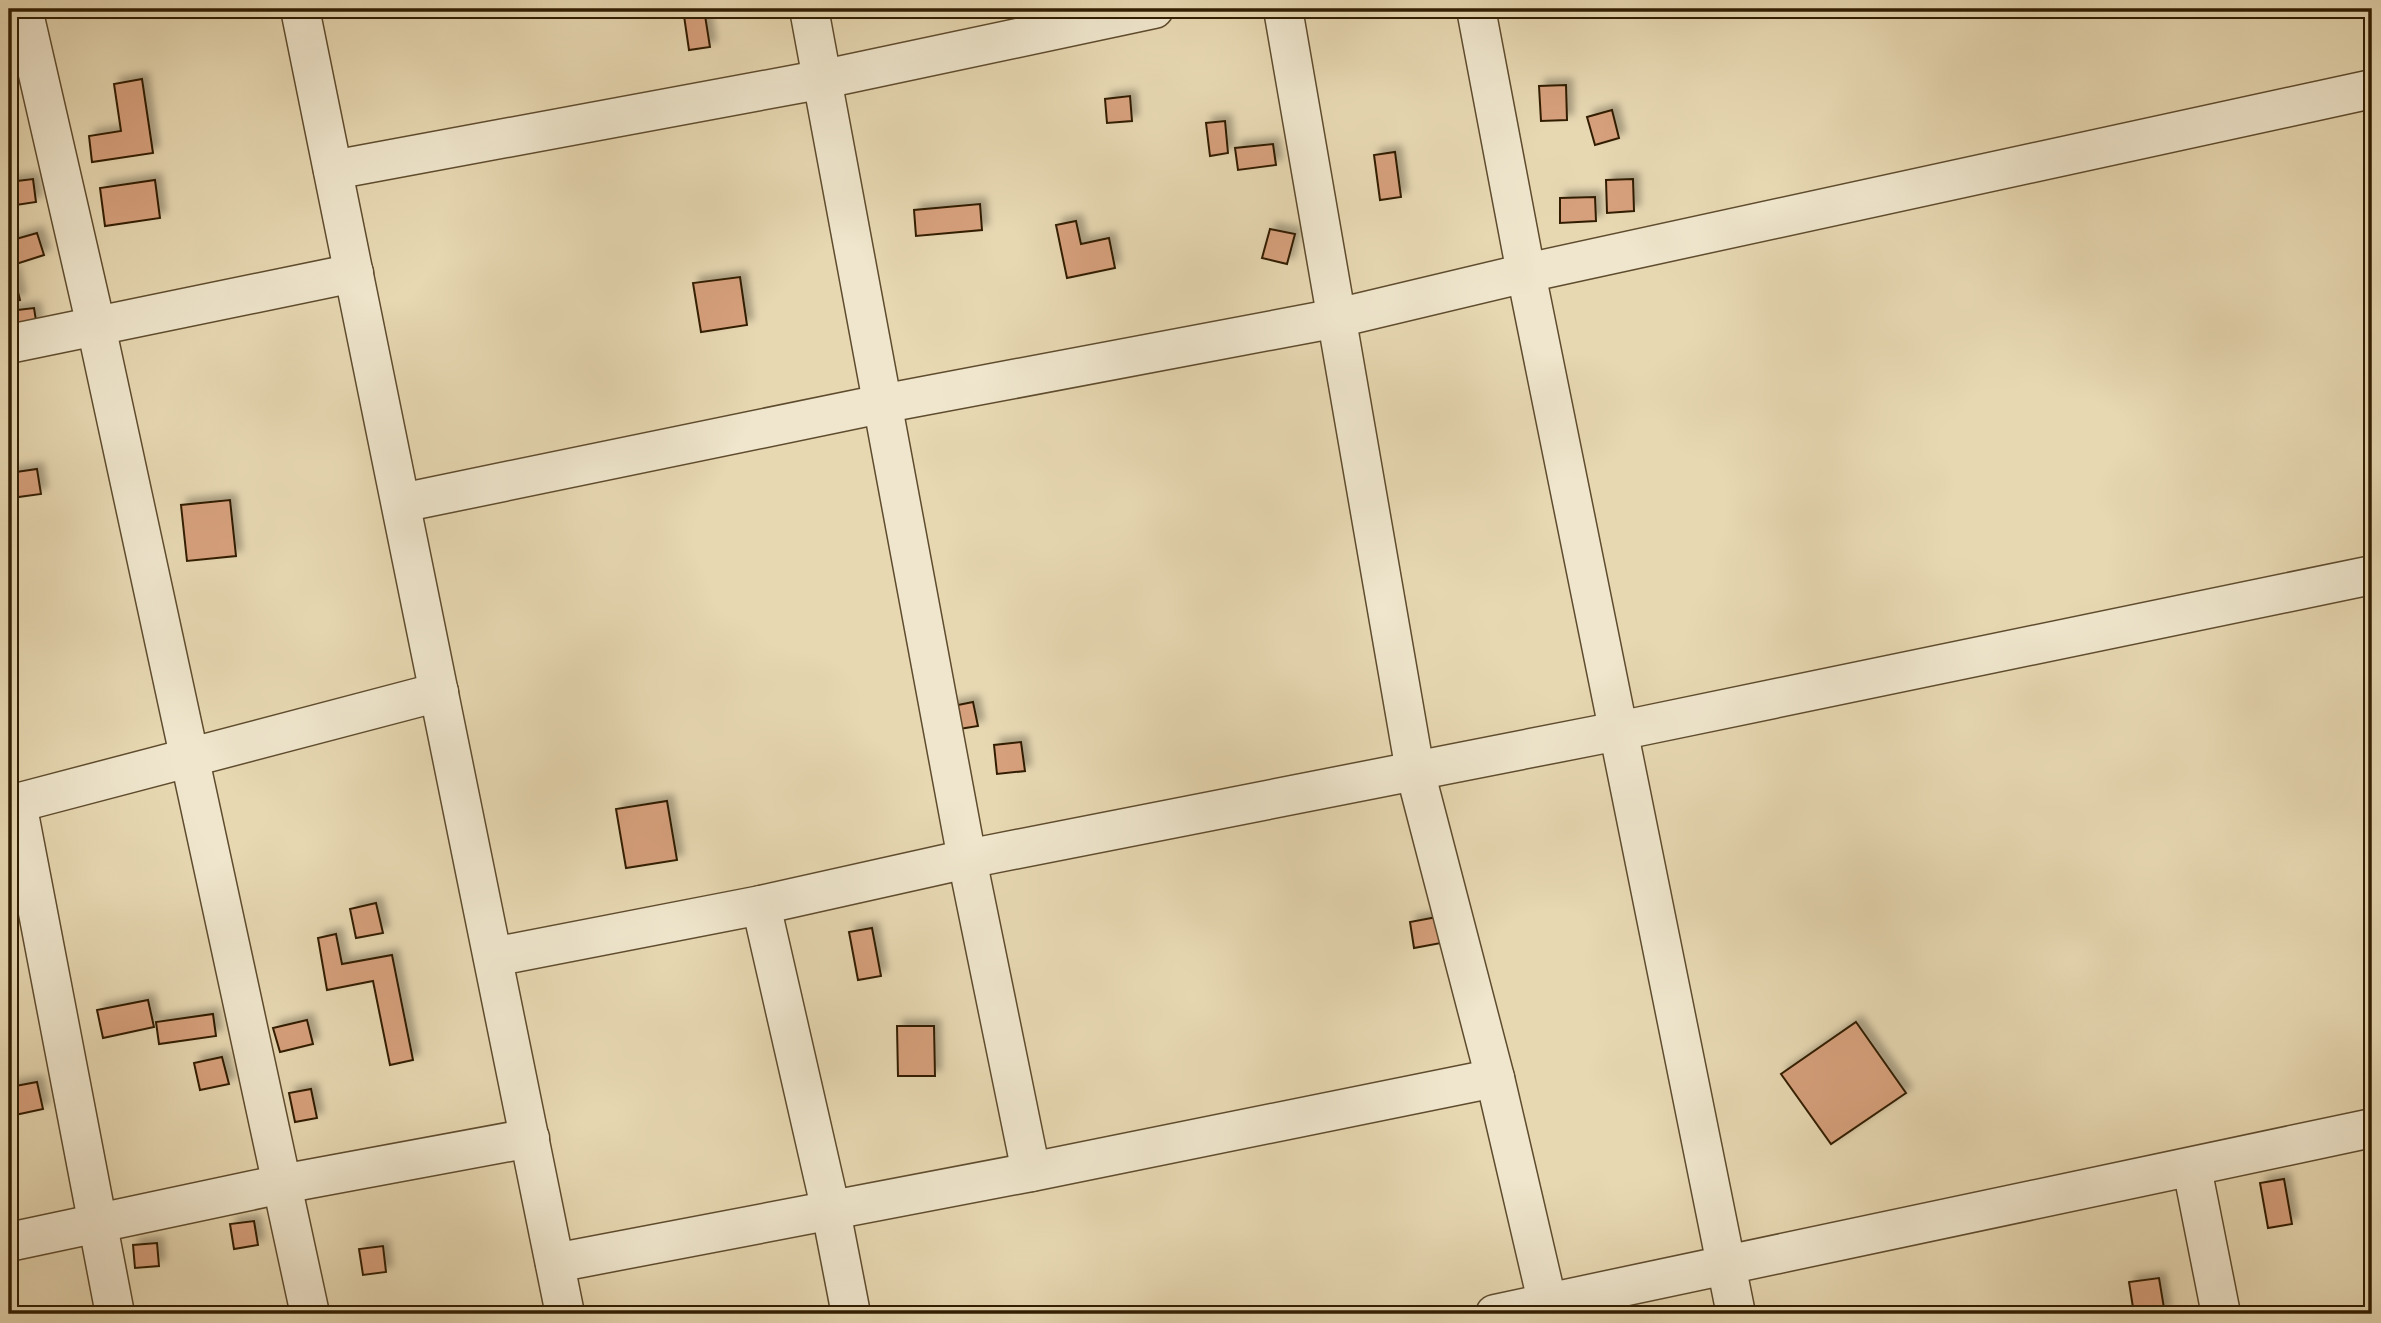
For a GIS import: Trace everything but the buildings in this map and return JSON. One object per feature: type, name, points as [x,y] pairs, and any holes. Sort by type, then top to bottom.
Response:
[{"type":"street","points":[[23,9],[191,757],[310,1314]]},
{"type":"street","points":[[300,9],[565,1314]]},
{"type":"street","points":[[809,9],[967,859],[1031,1172]]},
{"type":"street","points":[[333,170],[824,79],[1154,9]]},
{"type":"street","points":[[1283,9],[1415,771],[1495,1078],[1549,1310]]},
{"type":"street","points":[[1476,9],[1525,273],[1736,1314]]},
{"type":"street","points":[[401,503],[881,404],[1337,318],[1525,273],[2372,89]]},
{"type":"street","points":[[9,344],[354,273]]},
{"type":"street","points":[[493,957],[761,905],[967,859],[1618,731],[2372,575]]},
{"type":"street","points":[[114,1314],[13,804],[439,692]]},
{"type":"street","points":[[761,905],[831,1212],[851,1314]]},
{"type":"street","points":[[555,1264],[831,1212],[1495,1078]]},
{"type":"street","points":[[1495,1314],[1549,1310],[1726,1266],[2372,1128]]},
{"type":"street","points":[[9,1242],[282,1184],[530,1139]]},
{"type":"street","points":[[2192,1168],[2221,1314]]}]
